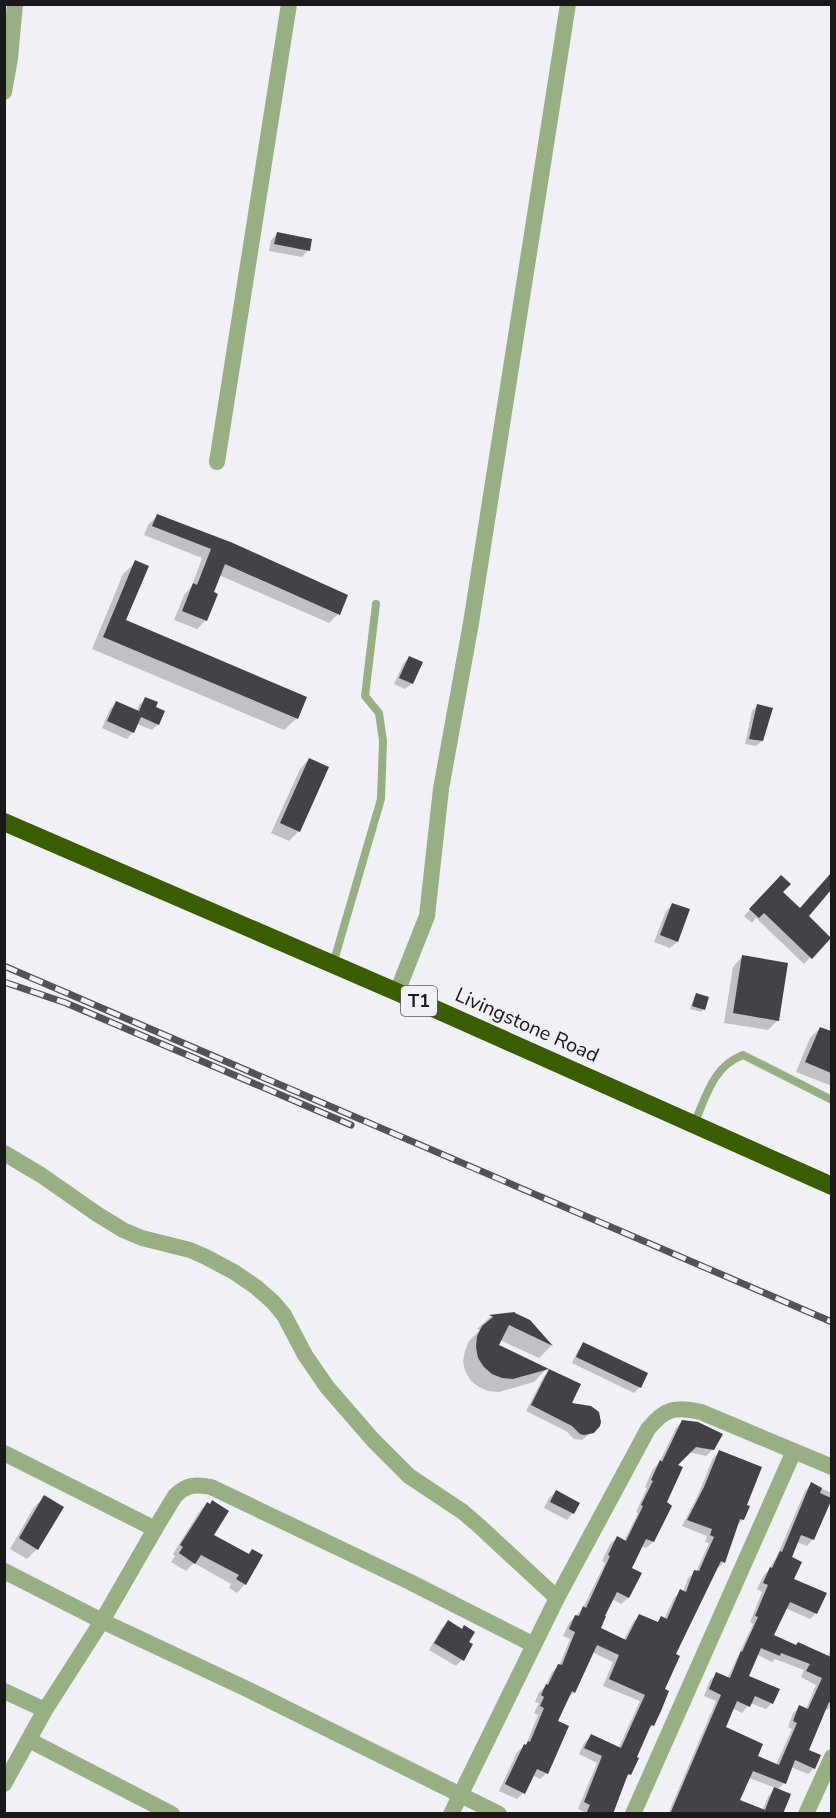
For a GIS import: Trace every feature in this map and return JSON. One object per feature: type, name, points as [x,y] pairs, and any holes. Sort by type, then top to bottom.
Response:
[{"type":"highway","name":"Livingstone Road","points":[[4,822],[397,992],[831,1186]]},
{"type":"street","points":[[4,92],[15,4]]},
{"type":"street","points":[[217,462],[289,4]]},
{"type":"street","points":[[397,992],[427,916],[441,789],[471,623],[568,4]]},
{"type":"street","points":[[4,1152],[123,1230],[142,1238],[190,1250],[234,1272],[256,1287],[284,1315],[305,1354],[327,1387],[373,1440],[409,1476],[477,1524],[557,1598]]},
{"type":"street","points":[[451,1814],[557,1598],[648,1429],[664,1413],[686,1408],[701,1412],[831,1467]]},
{"type":"street","points":[[633,1814],[794,1451]]},
{"type":"street","points":[[4,1453],[155,1529]]},
{"type":"street","points":[[4,1784],[45,1710],[102,1621],[155,1529],[180,1491],[191,1485],[211,1487],[410,1582],[534,1645]]},
{"type":"street","points":[[4,1571],[499,1814]]},
{"type":"street","points":[[4,1691],[45,1710]]},
{"type":"street","points":[[28,1740],[172,1814]]},
{"type":"street","points":[[807,1814],[831,1757]]},
{"type":"lane","points":[[333,964],[381,799],[383,741],[379,713],[365,696],[376,604]]},
{"type":"lane","points":[[694,1124],[714,1077],[732,1059],[743,1055],[831,1100]]},
{"type":"building","points":[[277,232],[312,239],[310,251],[274,244]]},
{"type":"building","points":[[157,514],[233,543],[348,595],[340,615],[225,564],[214,592],[218,594],[207,621],[182,611],[193,583],[197,585],[211,549],[152,526]]},
{"type":"building","points":[[135,560],[149,566],[126,620],[307,697],[298,719],[103,637]]},
{"type":"building","points":[[409,656],[423,662],[413,684],[399,678]]},
{"type":"building","points":[[145,697],[158,702],[156,707],[165,711],[159,725],[141,717],[134,733],[107,721],[116,701],[139,711]]},
{"type":"building","points":[[757,704],[773,708],[763,741],[749,739]]},
{"type":"building","points":[[309,758],[329,767],[300,832],[280,823]]},
{"type":"building","points":[[831,873],[831,890],[809,916],[831,938],[812,959],[764,913],[759,918],[749,909],[781,875],[791,884],[783,892],[800,908]]},
{"type":"building","points":[[672,903],[690,909],[678,942],[660,935]]},
{"type":"building","points":[[742,955],[788,963],[779,1021],[733,1013]]},
{"type":"building","points":[[696,993],[709,997],[705,1010],[692,1006]]},
{"type":"building","points":[[820,1027],[831,1031],[831,1073],[805,1062]]},
{"type":"building","points":[[515,1312],[530,1320],[553,1346],[509,1325],[499,1345],[549,1369],[513,1379],[502,1378],[492,1374],[478,1358],[477,1336],[482,1326],[493,1317],[489,1315]]},
{"type":"building","points":[[583,1342],[648,1373],[641,1388],[576,1357]]},
{"type":"building","points":[[549,1369],[581,1384],[572,1403],[591,1406],[599,1412],[601,1422],[594,1433],[580,1434],[572,1426],[531,1405]]},
{"type":"building","points":[[682,1420],[698,1422],[723,1434],[714,1450],[696,1447],[678,1465],[683,1467],[667,1502],[672,1506],[654,1542],[646,1539],[632,1568],[642,1573],[629,1598],[617,1592],[601,1628],[626,1640],[639,1614],[658,1622],[661,1616],[667,1619],[680,1589],[686,1592],[694,1570],[699,1571],[714,1537],[710,1535],[712,1529],[687,1520],[719,1450],[762,1467],[747,1505],[750,1506],[744,1520],[740,1519],[725,1563],[721,1561],[676,1654],[680,1656],[665,1689],[669,1691],[654,1726],[651,1725],[631,1775],[628,1774],[613,1814],[586,1814],[590,1805],[584,1802],[602,1756],[584,1748],[591,1734],[621,1748],[645,1695],[609,1679],[619,1655],[597,1645],[575,1693],[572,1691],[558,1721],[569,1726],[548,1774],[537,1769],[525,1794],[505,1784],[524,1744],[530,1742],[544,1708],[540,1706],[544,1697],[541,1695],[558,1664],[562,1665],[575,1632],[569,1629],[575,1615],[579,1616],[583,1606],[586,1608],[617,1536],[626,1541],[643,1506],[641,1505],[660,1460],[662,1462]]},
{"type":"building","points":[[811,1482],[822,1488],[820,1493],[831,1498],[831,1501],[814,1540],[801,1535],[792,1557],[802,1562],[794,1579],[827,1593],[817,1614],[790,1602],[774,1635],[796,1645],[798,1642],[831,1657],[831,1703],[829,1702],[809,1750],[821,1755],[815,1769],[795,1760],[786,1784],[753,1771],[740,1800],[765,1810],[774,1787],[791,1794],[783,1814],[670,1814],[721,1695],[709,1689],[716,1672],[730,1678],[758,1617],[755,1616],[768,1585],[763,1583],[770,1567],[772,1568],[780,1551],[782,1552]],"holes":[[[761,1648],[780,1656],[781,1653],[810,1664],[806,1671],[822,1678],[808,1709],[799,1705],[793,1721],[797,1723],[779,1765],[758,1756],[763,1744],[726,1727],[737,1701],[750,1707],[755,1696],[773,1704],[780,1689],[749,1676]]]},
{"type":"building","points":[[556,1490],[580,1503],[574,1514],[550,1502]]},
{"type":"building","points":[[44,1495],[64,1507],[38,1550],[19,1538]]},
{"type":"building","points":[[212,1500],[229,1511],[214,1535],[249,1554],[252,1549],[263,1555],[246,1585],[236,1579],[239,1575],[201,1555],[195,1564],[179,1553],[183,1547],[180,1545],[207,1502],[210,1504]]},
{"type":"building","points":[[448,1620],[462,1629],[464,1625],[475,1632],[469,1642],[473,1644],[464,1661],[434,1643]]},
{"type":"railway","points":[[4,966],[832,1322]]},
{"type":"railway","points":[[4,982],[66,1003],[351,1125]]}]
